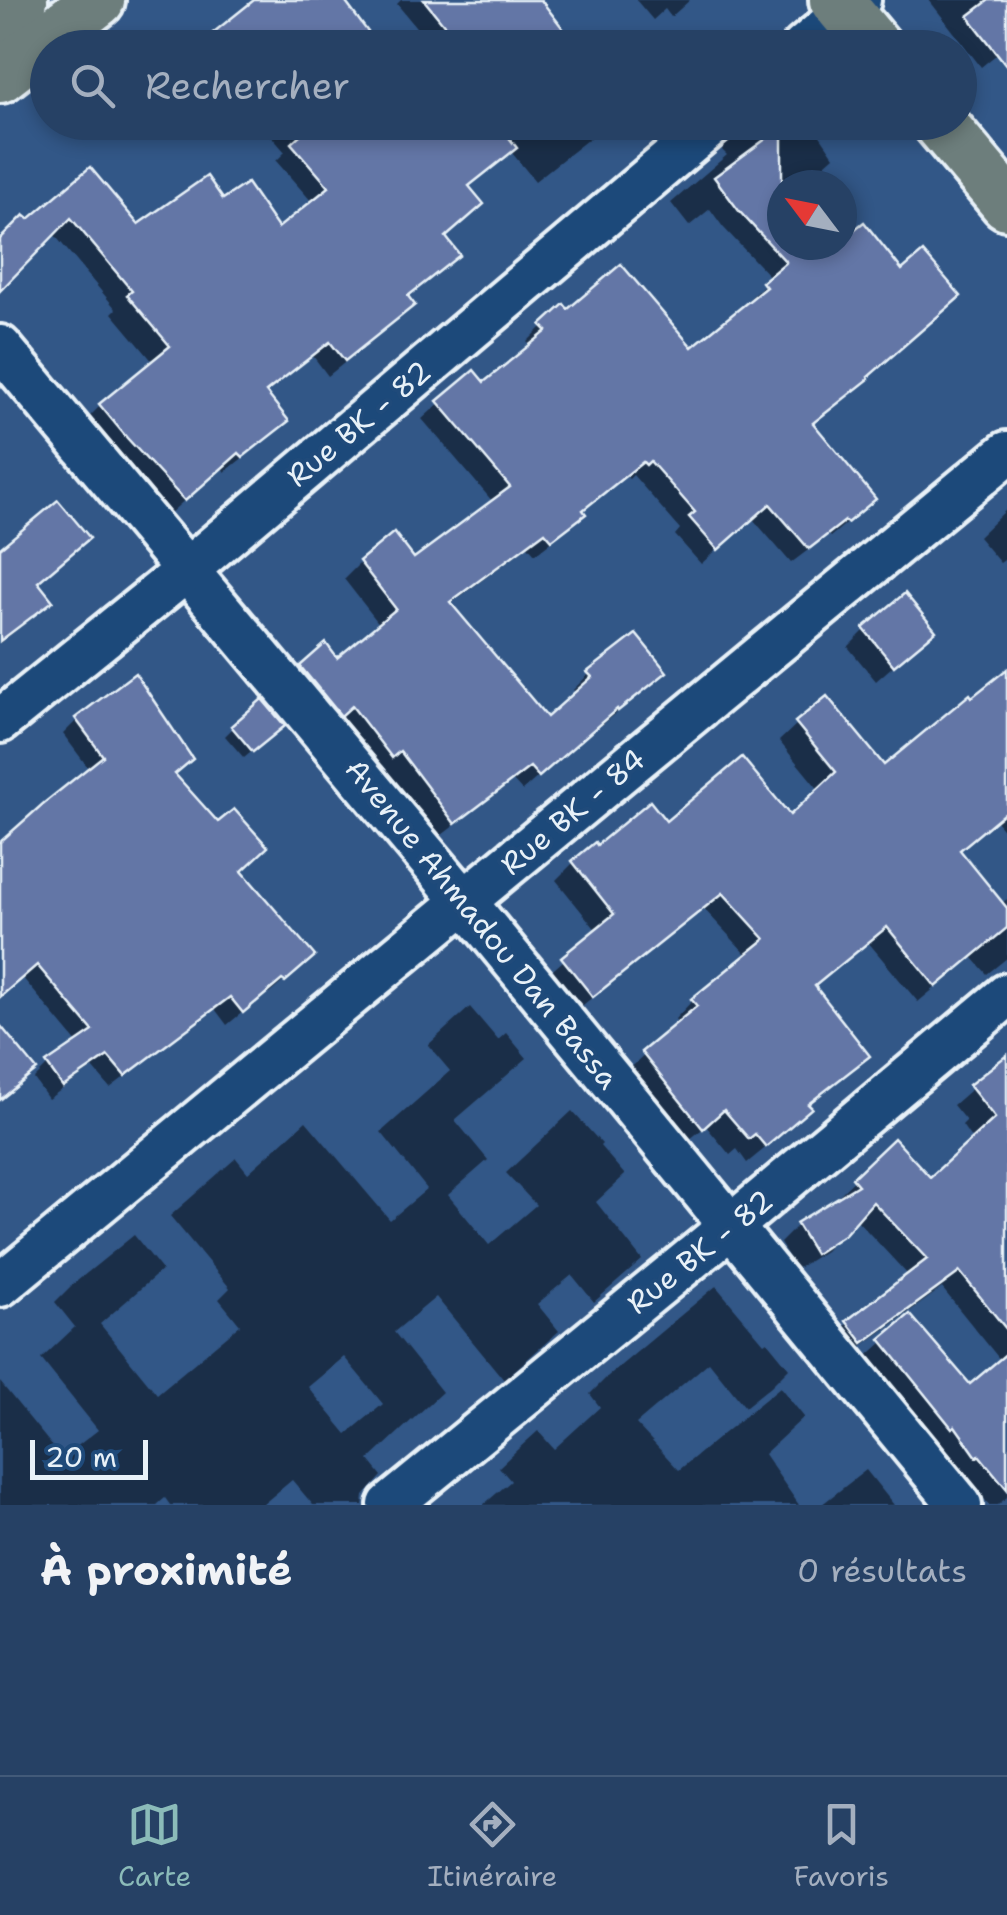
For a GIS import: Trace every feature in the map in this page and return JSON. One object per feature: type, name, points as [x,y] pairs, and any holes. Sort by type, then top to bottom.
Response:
[{"type":"main road","points":[[0,17],[21,0]]},
{"type":"main road","points":[[59,30],[98,0]]},
{"type":"main road","points":[[0,76],[30,53]]},
{"type":"main road","points":[[954,140],[1007,203]]},
{"type":"street","points":[[831,30],[854,15]]},
{"type":"street","name":"Rue BK - 82","points":[[0,721],[188,568],[693,140]]},
{"type":"street","name":"Avenue Ahmadou Dan Bassa","points":[[0,347],[465,902],[960,1505]]},
{"type":"street","name":"Rue BK - 84","points":[[0,1284],[1007,454]]},
{"type":"street","name":"Rue BK - 82","points":[[390,1505],[1007,995]]},
{"type":"building","points":[[254,0],[344,0],[366,30],[216,30]]},
{"type":"building","points":[[424,0],[541,0],[564,30],[448,30]]},
{"type":"building","points":[[989,0],[1007,0],[1007,66],[968,16]]},
{"type":"building","points":[[511,140],[517,148],[469,186],[484,204],[446,237],[460,255],[408,296],[415,305],[345,361],[330,342],[266,392],[289,421],[243,457],[239,453],[185,501],[99,404],[170,346],[127,295],[132,291],[71,218],[0,291],[0,239],[24,215],[29,219],[90,167],[138,224],[207,176],[223,199],[247,183],[278,228],[329,187],[291,143]]},
{"type":"building","points":[[764,140],[782,140],[782,170],[767,170],[767,241],[714,177]]},
{"type":"building","points":[[864,222],[902,270],[923,252],[961,296],[869,379],[813,423],[876,499],[809,549],[770,504],[718,550],[689,517],[695,512],[650,461],[646,465],[643,462],[552,540],[545,532],[450,602],[547,717],[592,677],[587,672],[636,634],[667,672],[617,709],[539,777],[530,767],[455,824],[400,751],[392,758],[352,706],[341,716],[300,666],[326,643],[337,658],[396,609],[359,561],[394,532],[414,558],[510,487],[437,401],[474,370],[484,382],[547,331],[541,325],[564,304],[568,309],[621,264],[692,347],[766,287],[762,282],[786,262],[857,260],[857,227]]},
{"type":"building","points":[[58,500],[90,538],[38,582],[53,601],[0,641],[0,548]]},
{"type":"building","points":[[905,593],[936,631],[894,666],[863,628]]},
{"type":"building","points":[[1007,669],[1007,811],[960,850],[1007,908],[1007,928],[936,987],[887,927],[815,986],[870,1056],[808,1104],[812,1108],[766,1147],[755,1134],[749,1139],[724,1110],[703,1129],[641,1052],[697,1006],[691,999],[765,939],[723,893],[593,997],[561,957],[614,914],[572,861],[650,801],[666,821],[742,757],[790,815],[836,772],[795,722],[827,696],[884,765],[970,694],[972,697]]},
{"type":"building","points":[[135,673],[193,759],[175,774],[218,822],[234,809],[268,847],[242,871],[315,956],[243,1013],[230,997],[125,1076],[108,1056],[63,1087],[46,1063],[93,1031],[37,965],[0,997],[0,842],[103,756],[75,718]]},
{"type":"building","points":[[262,699],[285,726],[253,752],[231,726]]},
{"type":"building","points":[[0,1025],[37,1070],[0,1100]]},
{"type":"building","points":[[1007,1055],[1007,1330],[960,1272],[863,1343],[846,1321],[927,1259],[873,1202],[845,1234],[815,1254],[796,1223],[858,1185],[852,1178],[894,1138],[930,1177],[995,1118],[969,1085]]},
{"type":"building","points":[[910,1314],[970,1384],[1007,1353],[1007,1489],[880,1339]]}]
